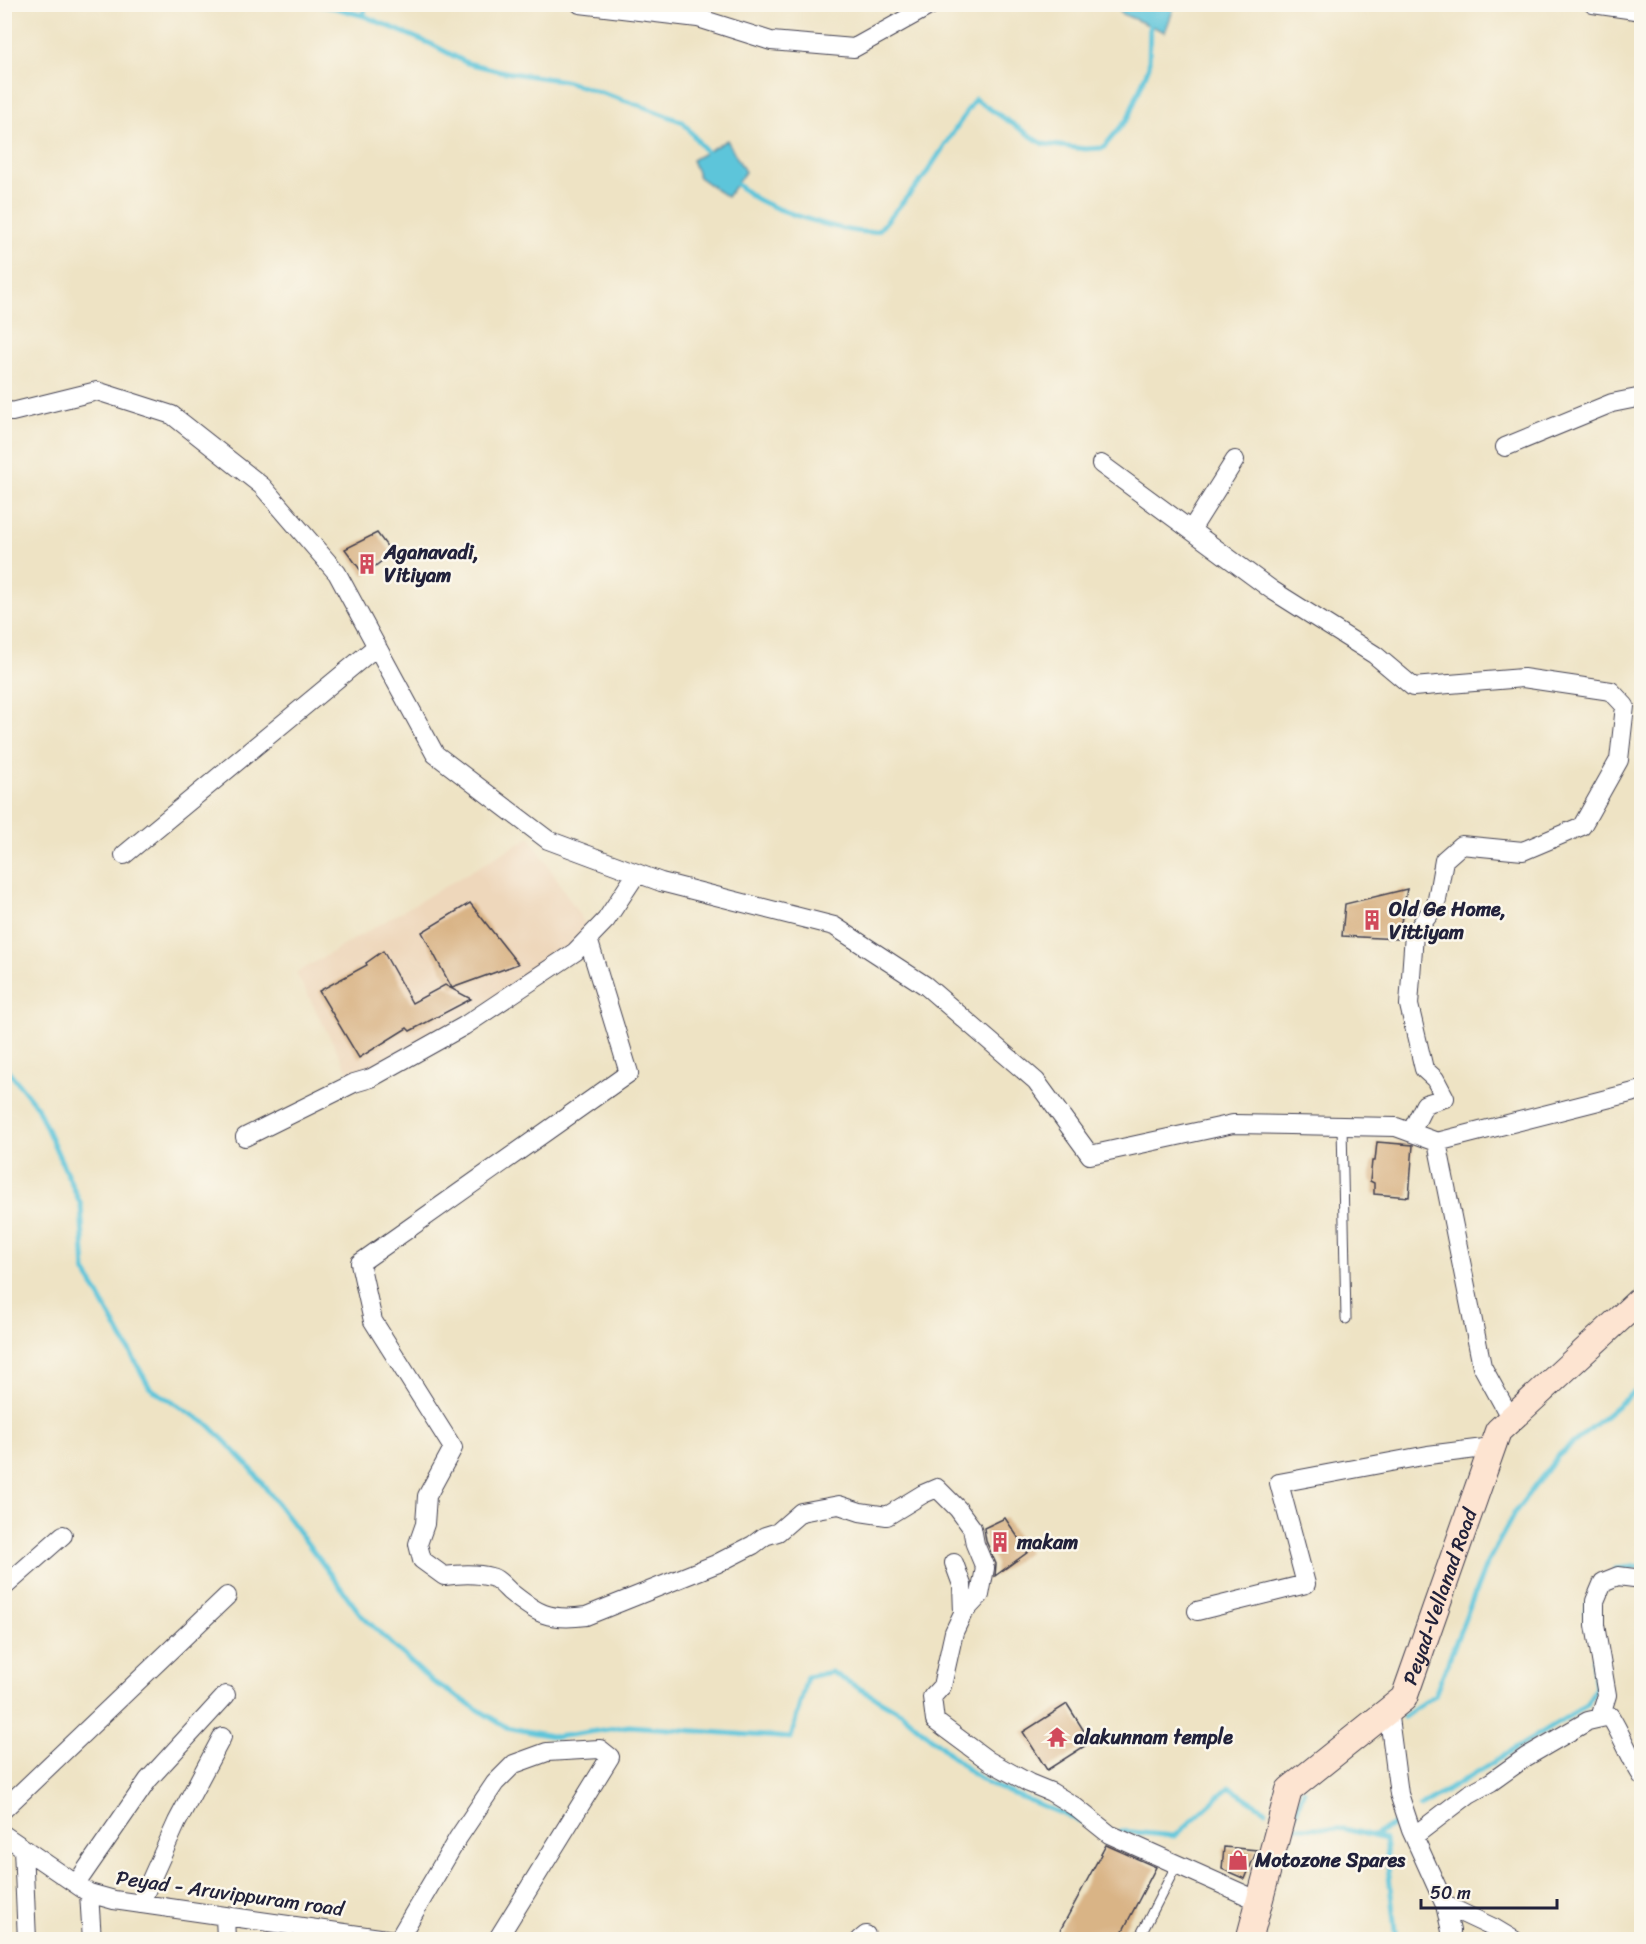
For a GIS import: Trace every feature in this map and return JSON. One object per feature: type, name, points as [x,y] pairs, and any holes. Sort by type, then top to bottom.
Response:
[{"type":"main road","name":"Peyad-Vellanad Road","points":[[1249,1940],[1250,1897],[1289,1790],[1404,1698],[1498,1431],[1641,1298]]},
{"type":"street","points":[[580,4],[698,18],[771,41],[854,48],[933,4]]},
{"type":"street","points":[[1593,4],[1641,11]]},
{"type":"street","points":[[4,410],[12,412],[97,392],[172,415],[262,486],[337,573],[435,754],[548,840],[661,882],[834,926],[926,986],[1036,1081],[1090,1155],[1233,1124],[1396,1127],[1437,1142],[1641,1090]]},
{"type":"street","points":[[1505,447],[1612,403],[1641,397]]},
{"type":"street","points":[[1191,530],[1235,460]]},
{"type":"street","points":[[1101,464],[1272,590],[1375,655],[1413,687],[1523,678],[1611,691],[1625,706],[1618,760],[1582,826],[1523,851],[1461,844],[1444,860],[1436,905],[1414,934],[1409,1005],[1424,1069],[1435,1079],[1445,1098],[1425,1104],[1411,1132]]},
{"type":"street","points":[[124,855],[377,646]]},
{"type":"street","points":[[245,1137],[354,1083],[371,1078],[464,1026],[582,946],[606,920],[637,873]]},
{"type":"street","points":[[582,946],[629,1073],[360,1263],[373,1321],[453,1448],[427,1496],[425,1524],[418,1544],[422,1560],[444,1576],[456,1574],[492,1577],[528,1606],[543,1613],[563,1619],[586,1616],[716,1564],[753,1545],[765,1536],[778,1532],[801,1512],[839,1505],[860,1512],[887,1516],[923,1494],[938,1488],[972,1528],[975,1544],[985,1568],[980,1595],[963,1613],[949,1647],[942,1686],[932,1696],[935,1721],[989,1761],[1029,1784],[1051,1792],[1109,1832],[1250,1897]]},
{"type":"street","points":[[1437,1142],[1482,1366],[1511,1419]]},
{"type":"street","points":[[1197,1611],[1306,1584],[1279,1483],[1428,1455],[1492,1447]]},
{"type":"street","points":[[4,1587],[63,1535]]},
{"type":"street","points":[[954,1563],[962,1585],[963,1613]]},
{"type":"street","points":[[1600,1718],[1607,1695],[1594,1625],[1594,1601],[1603,1582],[1618,1576],[1641,1579]]},
{"type":"street","points":[[4,1809],[227,1596]]},
{"type":"street","points":[[92,1940],[83,1888],[148,1780],[226,1695]]},
{"type":"street","points":[[1388,1710],[1399,1794],[1414,1836],[1445,1905],[1451,1931],[1450,1940]]},
{"type":"street","points":[[1414,1836],[1469,1794],[1588,1721],[1610,1716],[1641,1776]]},
{"type":"street","points":[[140,1904],[177,1822],[222,1737]]},
{"type":"street","points":[[396,1940],[458,1838],[495,1783],[514,1764],[547,1752],[600,1749],[610,1757],[497,1940]]},
{"type":"street","name":"Peyad - Aruvippuram road","points":[[4,1836],[83,1888],[114,1900],[396,1940]]},
{"type":"street","points":[[23,1848],[27,1940]]},
{"type":"street","points":[[1445,1905],[1514,1940]]},
{"type":"street","points":[[225,1916],[226,1940]]},
{"type":"lane","points":[[1342,1126],[1346,1318]]},
{"type":"lane","points":[[1138,1940],[1177,1864]]},
{"type":"shaded area","points":[[530,837],[596,941],[352,1079],[296,973]]},
{"type":"water","points":[[1123,4],[1175,5],[1165,32],[1120,13]]},
{"type":"water","points":[[727,140],[745,172],[727,197],[699,177],[692,160]]},
{"type":"building","name":"Aganavadi, Vitiyam","points":[[377,533],[392,553],[364,575],[345,549]]},
{"type":"building","name":"Old Ge Home, Vittiyam","points":[[1407,889],[1398,939],[1342,936],[1345,904]]},
{"type":"building","points":[[470,903],[518,964],[452,988],[422,932]]},
{"type":"building","points":[[383,951],[412,1003],[445,985],[471,999],[410,1031],[407,1028],[359,1058],[319,991],[367,965],[366,963]]},
{"type":"building","points":[[1377,1142],[1413,1145],[1409,1197],[1374,1194],[1374,1183],[1370,1181]]},
{"type":"building","name":"makam","points":[[1005,1518],[1028,1552],[995,1576],[996,1564],[986,1541],[984,1528]]},
{"type":"building","name":"alakunnam temple","points":[[1067,1704],[1091,1742],[1047,1770],[1023,1732]]},
{"type":"building","points":[[1106,1845],[1156,1867],[1118,1940],[1055,1940]]},
{"type":"building","name":"Motozone Spares","points":[[1224,1847],[1257,1850],[1245,1879],[1222,1869]]},
{"type":"waterway","points":[[311,4],[364,16],[431,44],[467,63],[505,72],[565,81],[644,107],[683,122],[710,157]]},
{"type":"waterway","points":[[364,16],[365,4]]},
{"type":"waterway","points":[[732,181],[755,198],[779,209],[836,227],[869,232],[879,230],[924,177],[975,99],[1043,144],[1085,149],[1103,148],[1128,118],[1149,66],[1150,20]]},
{"type":"waterway","points":[[4,1059],[7,1069],[37,1107],[81,1205],[85,1271],[150,1388],[209,1425],[249,1466],[362,1616],[430,1680],[506,1727],[556,1737],[629,1726],[791,1738],[807,1677],[831,1672],[902,1713],[973,1774],[988,1784],[1083,1822]]},
{"type":"waterway","points":[[1404,1717],[1435,1695],[1486,1565],[1515,1512],[1558,1456],[1642,1385]]},
{"type":"waterway","points":[[1615,1569],[1642,1566]]},
{"type":"waterway","points":[[1587,1626],[1585,1612],[1588,1603]]},
{"type":"waterway","points":[[1420,1807],[1587,1705],[1596,1686],[1592,1659]]},
{"type":"waterway","points":[[1121,1831],[1175,1836],[1229,1787],[1266,1811]]},
{"type":"waterway","points":[[1295,1815],[1304,1790]]},
{"type":"waterway","points":[[1292,1824],[1290,1827],[1345,1829],[1385,1839],[1396,1940]]},
{"type":"waterway","points":[[1374,1836],[1394,1824]]},
{"type":"place","name":"Aganavadi, Vitiyam","points":[[367,564]]},
{"type":"place","name":"Old Ge Home, Vittiyam","points":[[1372,920]]},
{"type":"place","name":"makam","points":[[1000,1542]]},
{"type":"place","name":"alakunnam temple","points":[[1057,1737]]},
{"type":"place","name":"Motozone Spares","points":[[1238,1860]]}]
